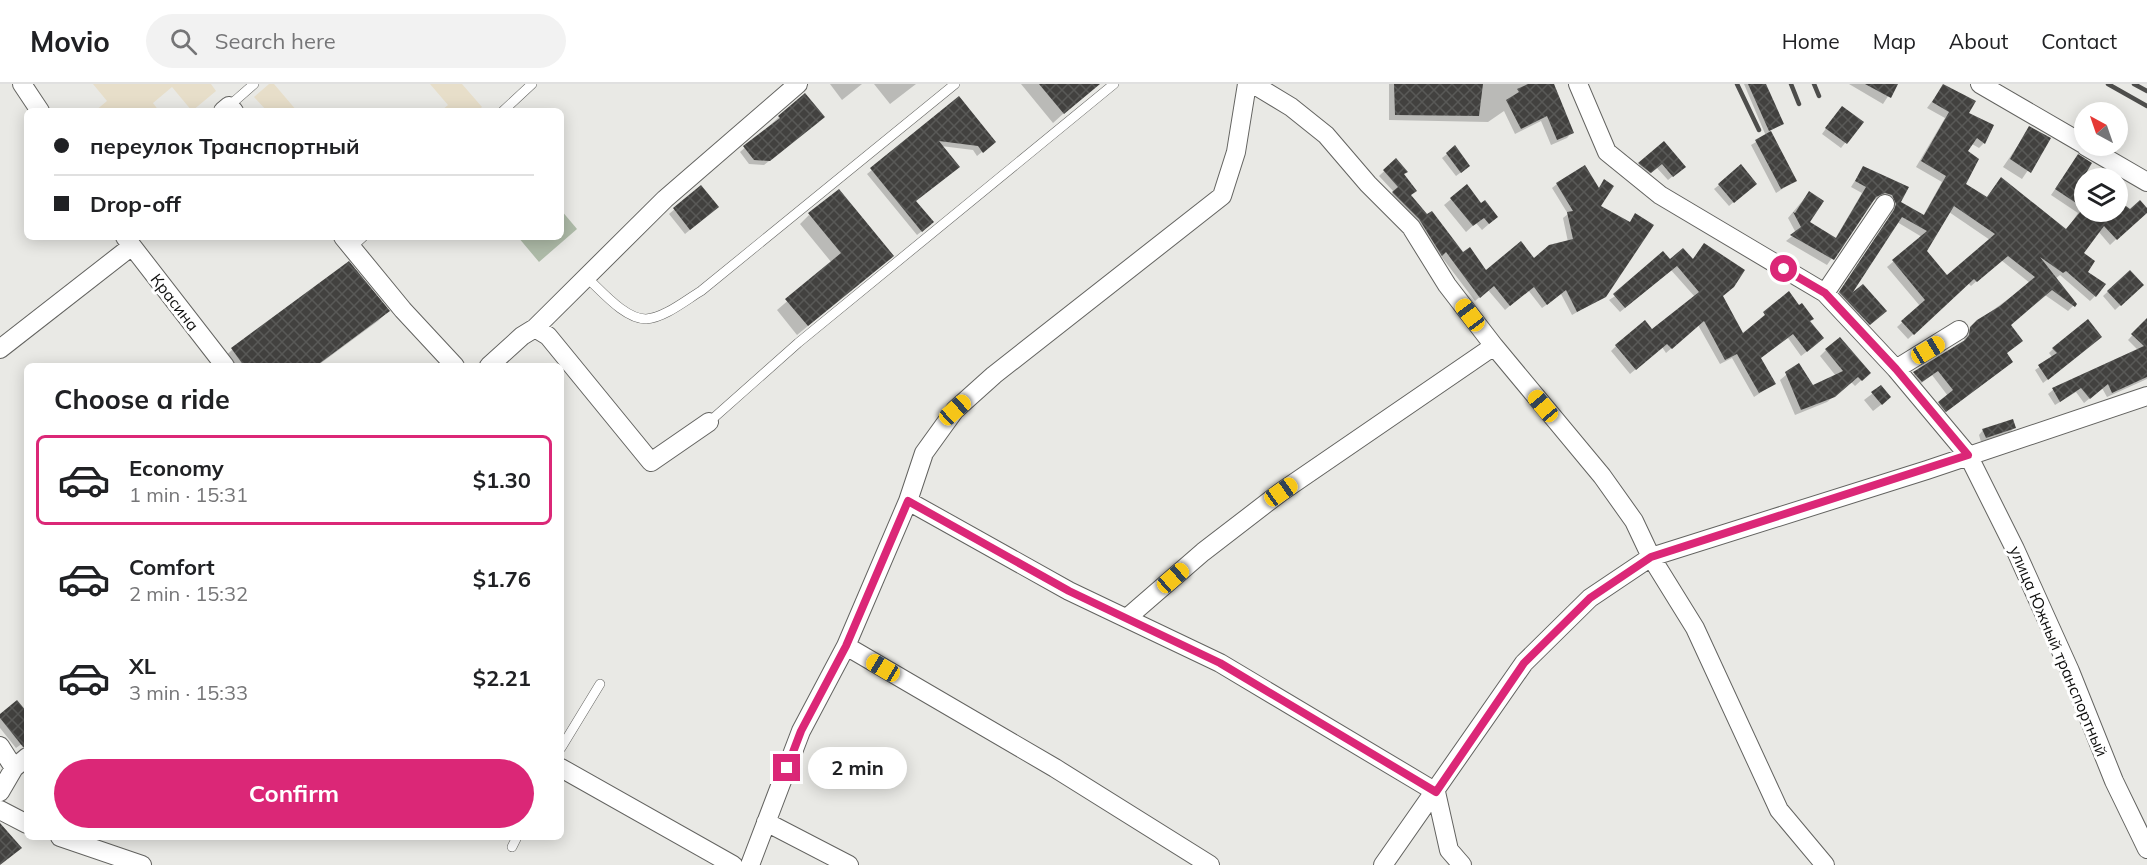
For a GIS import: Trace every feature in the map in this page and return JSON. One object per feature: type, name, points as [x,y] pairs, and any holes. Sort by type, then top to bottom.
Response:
[{"type":"street","points":[[22,84],[38,108]]},
{"type":"street","points":[[492,363],[522,336],[535,328],[665,199],[798,84]]},
{"type":"street","points":[[750,865],[801,731],[846,646],[908,501],[924,453],[955,410],[994,375],[1222,196],[1236,152],[1247,84]]},
{"type":"street","points":[[1253,84],[1291,107],[1326,135],[1368,184],[1411,227],[1447,285],[1494,346],[1602,476],[1634,521],[1651,557],[1695,628],[1779,810],[1825,865]]},
{"type":"street","name":"улица Южный транспортный","points":[[1578,84],[1607,152],[1660,195],[1825,293],[1896,369],[1968,455],[2020,559],[2114,781],[2147,849]]},
{"type":"street","points":[[1980,84],[2074,139]]},
{"type":"street","points":[[2103,156],[2147,182]]},
{"type":"street","points":[[1825,293],[1885,204]]},
{"type":"street","points":[[353,240],[403,310],[452,363]]},
{"type":"street","points":[[0,349],[129,241]]},
{"type":"street","name":"Красина","points":[[129,241],[223,363]]},
{"type":"street","points":[[535,328],[548,336],[651,462],[709,422]]},
{"type":"street","points":[[1896,369],[1959,330]]},
{"type":"street","points":[[1128,617],[1203,552],[1281,492],[1494,346]]},
{"type":"street","points":[[1383,865],[1524,663],[1590,598],[1651,557],[1968,455],[2144,403]]},
{"type":"street","points":[[908,501],[1069,591],[1128,617],[1220,663],[1436,792],[1449,850],[1462,865]]},
{"type":"street","points":[[846,646],[1055,768],[1209,865]]},
{"type":"street","points":[[0,746],[21,762],[0,792]]},
{"type":"street","points":[[564,770],[733,865]]},
{"type":"street","points":[[0,810],[24,822]]},
{"type":"street","points":[[766,822],[849,865]]},
{"type":"street","points":[[69,840],[142,865]]},
{"type":"lane","points":[[230,108],[254,84]]},
{"type":"lane","points":[[505,108],[532,84]]},
{"type":"lane","points":[[585,276],[630,315],[646,319],[662,313],[701,291],[955,84]]},
{"type":"lane","points":[[709,422],[798,343],[856,298],[1114,84]]},
{"type":"lane","points":[[564,743],[600,684]]},
{"type":"lane","points":[[512,847],[516,840]]},
{"type":"shaded area","points":[[93,84],[211,84],[216,91],[196,108],[190,108],[172,87],[153,103],[157,108],[99,108],[107,101]]},
{"type":"shaded area","points":[[269,84],[274,84],[294,108],[264,108],[254,97]]},
{"type":"shaded area","points":[[430,84],[462,84],[482,107],[444,108],[448,105]]},
{"type":"green space","points":[[564,214],[577,229],[539,262],[521,240],[564,240]]},
{"type":"building","points":[[1039,84],[1100,84],[1064,114]]},
{"type":"building","points":[[1394,84],[1483,84],[1479,116],[1395,115]]},
{"type":"building","points":[[1528,84],[1554,84],[1574,133],[1557,140],[1547,116],[1521,129],[1506,100],[1519,92],[1517,89]]},
{"type":"building","points":[[1748,84],[1766,84],[1784,124],[1769,131]]},
{"type":"building","points":[[1865,84],[1898,84],[1891,98]]},
{"type":"building","points":[[1943,84],[1976,101],[1969,113],[1994,125],[1985,144],[1977,138],[1968,151],[1979,159],[1966,184],[1987,197],[2001,177],[2066,229],[2074,219],[2074,222],[2128,222],[2128,208],[2130,209],[2140,200],[2147,208],[2147,213],[2117,240],[2104,226],[2084,253],[2095,261],[2088,272],[2106,284],[2096,297],[2066,271],[2063,273],[2040,257],[2077,304],[2075,307],[2052,290],[2011,325],[2023,341],[2007,353],[2013,362],[1946,412],[1938,402],[1953,390],[1938,371],[1922,382],[1913,372],[1965,340],[1969,335],[1970,327],[1977,320],[2000,306],[2035,277],[2008,256],[1977,282],[1974,279],[1914,335],[1901,321],[1925,300],[1892,260],[1927,231],[1902,217],[1853,292],[1863,284],[1887,311],[1870,325],[1839,292],[1894,210],[1896,204],[1892,195],[1885,193],[1876,197],[1834,260],[1790,235],[1801,227],[1793,212],[1795,213],[1809,191],[1824,201],[1810,222],[1836,238],[1866,187],[1855,181],[1863,166],[1909,187],[1901,202],[1924,215],[1946,176],[1921,161],[1949,112],[1932,102]],"holes":[[[1954,206],[1995,234],[1947,275],[1927,251]]]},
{"type":"building","points":[[805,93],[825,117],[770,161],[754,160],[743,146],[780,118],[778,116]]},
{"type":"building","points":[[959,96],[996,142],[983,153],[978,146],[939,141],[960,167],[916,201],[934,222],[922,232],[870,168]]},
{"type":"building","points":[[1842,106],[1864,122],[1847,144],[1825,128]]},
{"type":"building","points":[[2029,126],[2051,138],[2031,173],[2010,159]]},
{"type":"building","points":[[1771,131],[1797,181],[1781,189],[1755,140]]},
{"type":"building","points":[[1664,141],[1686,167],[1673,177],[1662,164],[1651,173],[1638,163]]},
{"type":"building","points":[[1455,145],[1470,166],[1461,173],[1446,153]]},
{"type":"building","points":[[2077,156],[2081,156],[2092,163],[2089,168],[2074,168],[2074,202],[2055,189]]},
{"type":"building","points":[[1396,158],[1408,172],[1404,174],[1417,191],[1411,195],[1427,214],[1432,211],[1463,252],[1470,247],[1486,270],[1521,241],[1534,258],[1549,245],[1573,239],[1567,212],[1573,211],[1556,183],[1585,165],[1599,188],[1604,179],[1614,186],[1601,206],[1630,222],[1635,213],[1654,225],[1606,297],[1577,312],[1566,290],[1547,305],[1534,287],[1510,306],[1494,286],[1480,298],[1446,252],[1442,256],[1419,219],[1392,192],[1398,187],[1383,170]]},
{"type":"building","points":[[1741,164],[1757,184],[1734,203],[1718,184]]},
{"type":"building","points":[[1467,184],[1481,203],[1485,200],[1498,217],[1489,224],[1484,218],[1473,226],[1450,198]]},
{"type":"building","points":[[701,185],[719,207],[690,230],[673,208]]},
{"type":"building","points":[[839,189],[894,256],[808,326],[785,299],[841,253],[808,213]]},
{"type":"building","points":[[1704,243],[1745,270],[1734,287],[1723,296],[1743,333],[1765,315],[1763,312],[1789,291],[1799,305],[1802,303],[1814,319],[1810,321],[1824,338],[1807,352],[1793,334],[1761,358],[1776,384],[1759,393],[1737,354],[1725,360],[1704,321],[1672,349],[1667,344],[1636,370],[1615,345],[1645,320],[1652,329],[1699,292],[1677,266],[1625,308],[1613,294],[1663,251],[1670,259],[1683,248],[1693,259]]},
{"type":"building","points":[[349,261],[390,311],[320,363],[242,363],[231,348]]},
{"type":"building","points":[[2130,270],[2144,285],[2121,306],[2107,291]]},
{"type":"building","points":[[2147,318],[2147,377],[2112,393],[2108,384],[2090,399],[2081,388],[2060,402],[2052,388],[2144,346],[2131,334]]},
{"type":"building","points":[[2088,319],[2102,337],[2048,380],[2038,365],[2057,353],[2052,348]]},
{"type":"building","points":[[1840,337],[1871,373],[1862,381],[1858,377],[1835,397],[1801,410],[1785,372],[1799,363],[1813,385],[1843,371],[1825,349]]},
{"type":"building","points":[[1881,385],[1891,397],[1882,405],[1871,392]]},
{"type":"building","points":[[2013,419],[2016,428],[1986,438],[1982,429]]},
{"type":"building","points":[[17,700],[24,708],[24,747],[0,718],[0,714]]},
{"type":"building","points":[[0,823],[22,848],[0,865]]},
{"type":"railway","points":[[1737,84],[1759,130]]},
{"type":"railway","points":[[1791,84],[1799,104]]},
{"type":"railway","points":[[1814,84],[1819,96]]},
{"type":"railway","points":[[2108,84],[2147,106]]},
{"type":"railway","points":[[2134,84],[2147,91]]},
{"type":"route","points":[[787,768],[801,731],[846,646],[908,501],[1069,591],[1128,617],[1220,663],[1436,792],[1524,663],[1590,598],[1651,557],[1968,455],[1896,369],[1825,293],[1784,269]]}]
